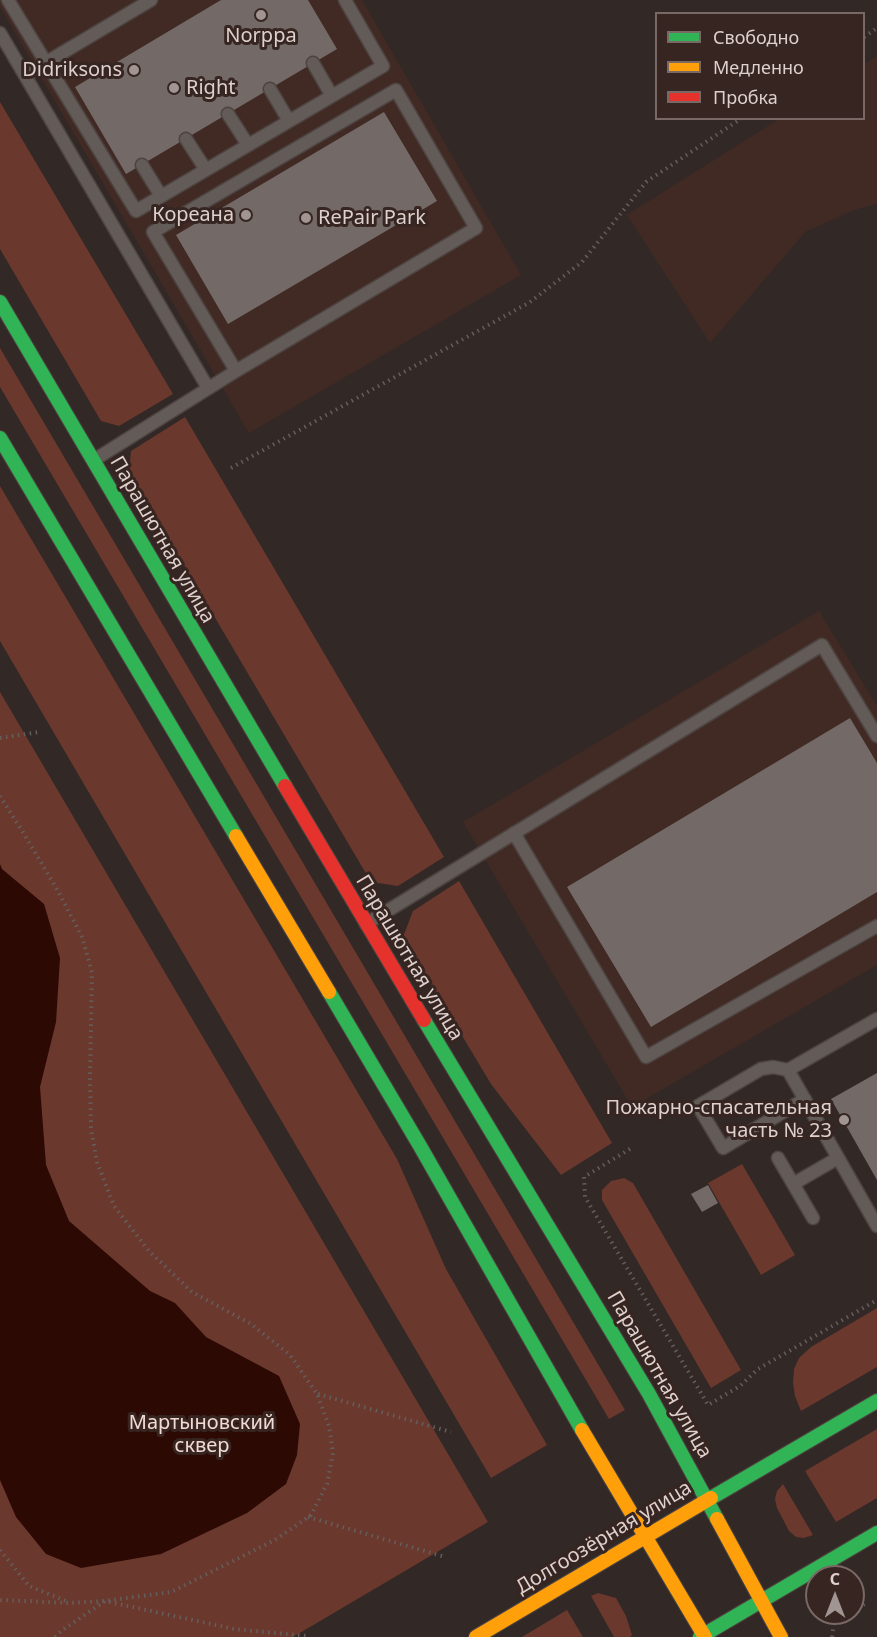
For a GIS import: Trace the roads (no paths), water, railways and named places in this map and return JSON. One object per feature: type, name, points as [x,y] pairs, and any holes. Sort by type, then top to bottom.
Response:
[{"type":"main road","name":"Парашютная улица","points":[[0,302],[366,924],[649,1394],[781,1637]]},
{"type":"main road","points":[[0,438],[414,1136],[703,1636],[877,1533]]},
{"type":"main road","name":"Долгоозёрная улица","points":[[476,1637],[877,1401]]},
{"type":"lane","points":[[8,0],[135,211],[383,66],[345,0]]},
{"type":"lane","points":[[25,75],[152,0]]},
{"type":"lane","points":[[0,33],[208,388]]},
{"type":"lane","points":[[313,63],[332,96]]},
{"type":"lane","points":[[270,89],[289,121]]},
{"type":"lane","points":[[93,461],[208,388],[476,228],[396,90],[153,232],[236,371]]},
{"type":"lane","points":[[228,114],[248,145]]},
{"type":"lane","points":[[186,139],[206,170]]},
{"type":"lane","points":[[142,165],[161,196]]},
{"type":"lane","points":[[366,924],[822,645],[877,736]]},
{"type":"lane","points":[[514,833],[646,1057],[877,926]]},
{"type":"lane","points":[[805,1100],[723,1148],[698,1106],[760,1069],[773,1067],[788,1070],[877,1019]]},
{"type":"lane","points":[[788,1070],[877,1226]]},
{"type":"lane","points":[[778,1158],[813,1218]]},
{"type":"lane","points":[[793,1184],[838,1158]]},
{"type":"place","name":"Norppa","points":[[261,15]]},
{"type":"place","name":"Didriksons","points":[[134,70]]},
{"type":"place","name":"Right","points":[[174,88]]},
{"type":"place","name":"Кореана","points":[[246,215]]},
{"type":"place","name":"RePair Park","points":[[306,218]]},
{"type":"place","name":"Пожарно-спасательная часть № 23","points":[[844,1120]]},
{"type":"park label","name":"Мартыновский сквер","points":[[202,1434]]}]
